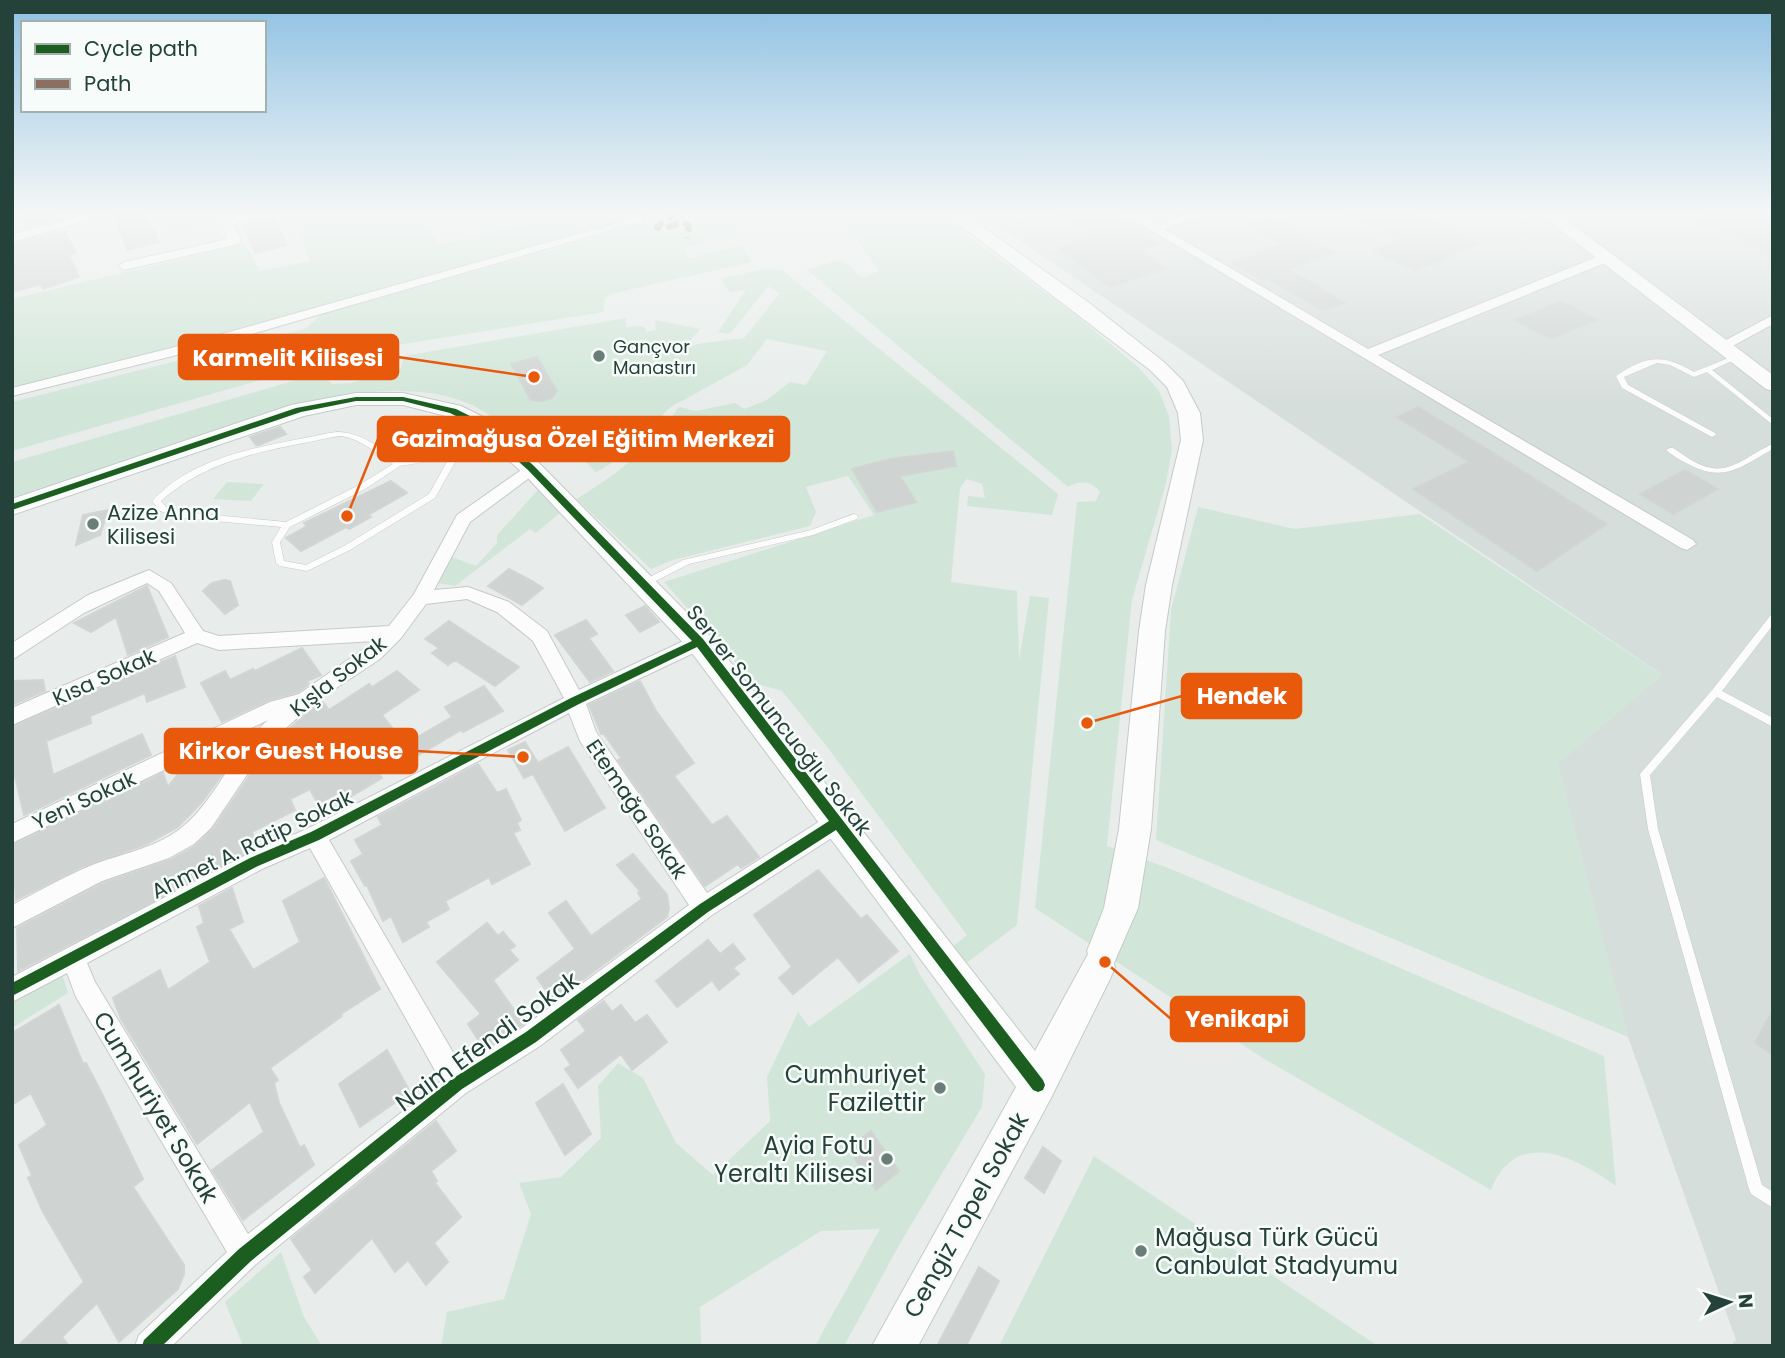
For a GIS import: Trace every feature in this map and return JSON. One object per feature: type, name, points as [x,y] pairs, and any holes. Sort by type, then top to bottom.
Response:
[{"type":"street","points":[[12,392],[188,348],[444,275]]},
{"type":"street","name":"Cengiz Topel Sokak","points":[[894,1346],[1038,1085],[1101,959],[1121,908],[1135,829],[1152,631],[1159,585],[1192,440],[1189,412],[1176,385],[1157,366],[1039,275]]},
{"type":"street","points":[[1234,275],[1688,544]]},
{"type":"street","points":[[1368,354],[1563,275]]},
{"type":"street","points":[[1629,275],[1773,385]]},
{"type":"street","points":[[1729,352],[1773,319]]},
{"type":"street","name":"Server Somuncuoğlu Sokak","points":[[12,506],[299,410],[356,399],[403,400],[453,411],[485,427],[503,440],[531,468],[699,642],[1038,1085]]},
{"type":"street","name":"Kışla Sokak","points":[[12,917],[96,874],[161,851],[186,837],[203,821],[260,739],[308,698],[373,653],[394,633],[422,598],[463,519],[531,468]]},
{"type":"street","points":[[12,653],[68,612],[116,587],[149,576],[165,587],[196,636],[219,643],[394,633]]},
{"type":"street","name":"Etemağa Sokak","points":[[422,598],[468,593],[503,607],[540,636],[575,701],[587,735],[704,908]]},
{"type":"street","name":"Kısa Sokak","points":[[12,717],[196,636]]},
{"type":"street","name":"Ahmet A. Ratip Sokak","points":[[12,990],[254,862],[316,836],[575,701],[699,642]]},
{"type":"street","name":"Yeni Sokak","points":[[12,834],[277,707],[308,698]]},
{"type":"street","name":"Naim Efendi Sokak","points":[[150,1346],[245,1255],[457,1084],[531,1037],[704,908],[836,823]]},
{"type":"street","points":[[316,836],[457,1084]]},
{"type":"street","name":"Cumhuriyet Sokak","points":[[73,957],[85,989],[245,1255]]},
{"type":"lane","points":[[1712,435],[1621,381],[1620,376],[1658,358],[1667,359],[1694,374],[1707,369],[1729,352]]},
{"type":"lane","points":[[1707,369],[1773,422]]},
{"type":"lane","points":[[287,525],[182,515],[163,509],[156,501],[167,490],[197,471],[265,448],[342,434],[361,439],[398,464]]},
{"type":"lane","points":[[455,455],[432,495],[347,548],[307,568],[280,563],[276,542],[287,525],[362,487],[398,464],[455,455],[503,440]]},
{"type":"lane","points":[[1670,450],[1701,470],[1712,472],[1724,471],[1773,446]]},
{"type":"lane","points":[[643,584],[686,562],[813,532],[854,517]]},
{"type":"lane","points":[[1773,618],[1716,692],[1645,775],[1653,829],[1756,1189],[1773,1201]]},
{"type":"lane","points":[[1716,692],[1773,723]]},
{"type":"shaded area","points":[[1071,275],[1773,275],[1773,1346],[1730,1346],[1736,1340],[1628,1037],[1557,764],[1661,674]]},
{"type":"green space","points":[[112,275],[429,275],[188,344],[12,388],[12,299]]},
{"type":"green space","points":[[460,275],[693,275],[615,293],[605,298],[603,312],[372,349],[363,344],[352,344],[333,353],[330,360],[12,451],[12,402],[305,329],[321,315]]},
{"type":"green space","points":[[736,275],[789,275],[1058,494],[1052,515],[967,506],[968,496],[985,498],[982,484],[967,479],[960,488],[951,582],[1017,591],[1019,660],[1030,596],[1049,598],[1017,925],[961,967],[952,947],[967,935],[828,748],[782,691],[754,683],[664,582],[874,515],[848,476],[806,487],[816,512],[810,526],[673,560],[651,569],[576,499],[633,459],[679,407],[696,411],[735,403],[744,409],[767,400],[790,382],[806,385],[827,351],[767,339],[747,365],[672,406],[624,454],[596,472],[583,459],[575,462],[561,455],[545,461],[482,410],[472,405],[431,393],[386,391],[300,403],[12,498],[12,462],[321,373],[332,384],[351,383],[401,368],[404,356],[626,318],[626,327],[643,326],[647,332],[656,330],[655,320],[700,329],[690,341],[671,341],[668,344],[678,351],[697,344],[744,338],[780,293],[768,286],[730,334],[718,332],[746,290],[730,292],[721,279]]},
{"type":"green space","points":[[813,275],[859,275],[862,278],[868,275],[1022,275],[1077,316],[1138,367],[1159,391],[1169,416],[1172,450],[1166,483],[1132,600],[1107,846],[1171,869],[1604,1056],[1616,1186],[1583,1165],[1565,1158],[1548,1153],[1531,1153],[1515,1158],[1502,1170],[1491,1190],[1266,1060],[1035,908],[1077,502],[1096,501],[1100,492],[1085,483],[1068,487]]},
{"type":"green space","points":[[227,482],[264,484],[251,501],[213,499]]},
{"type":"green space","points":[[538,490],[560,513],[536,533],[530,529],[455,586],[437,583],[452,557],[476,566],[497,543],[497,535]]},
{"type":"green space","points":[[1198,507],[1295,529],[1420,514],[1662,675],[1558,764],[1628,1037],[1156,840],[1171,610]]},
{"type":"green space","points":[[910,954],[920,975],[985,1074],[982,1107],[902,1240],[844,1346],[815,1346],[880,1229],[821,1231],[700,1307],[701,1346],[441,1346],[447,1312],[504,1299],[531,1214],[519,1183],[561,1177],[601,1138],[598,1086],[618,1063],[643,1078],[676,1143],[713,1175],[770,1121],[767,1077],[798,1012],[809,1027]]},
{"type":"green space","points":[[61,970],[68,993],[12,1028],[12,997]]},
{"type":"green space","name":"Mağusa Türk Gücü Canbulat Stadyumu","points":[[1094,1156],[1378,1346],[999,1346]]},
{"type":"green space","points":[[281,1252],[304,1317],[322,1346],[243,1346],[225,1302]]},
{"type":"building","points":[[12,275],[79,277],[43,289],[41,284],[12,292]]},
{"type":"building","points":[[1094,275],[1146,275],[1109,287]]},
{"type":"building","points":[[1254,275],[1299,275],[1345,303],[1324,311],[1267,278],[1262,280]]},
{"type":"building","points":[[1561,301],[1597,320],[1551,339],[1515,320]]},
{"type":"building","points":[[537,357],[557,391],[552,398],[543,401],[531,400],[511,364]]},
{"type":"building","points":[[1418,407],[1607,524],[1537,571],[1413,489],[1469,462],[1397,417]]},
{"type":"building","points":[[280,427],[286,434],[259,445],[250,437]]},
{"type":"building","points":[[953,451],[956,466],[900,476],[916,502],[877,512],[852,469],[890,459]]},
{"type":"building","points":[[1685,470],[1718,489],[1673,514],[1640,494]]},
{"type":"building","points":[[391,481],[407,493],[349,529],[346,527],[301,551],[286,538],[307,526],[304,523]]},
{"type":"building","name":"Azize Anna Kilisesi","points":[[108,510],[100,535],[76,545],[83,515]]},
{"type":"building","points":[[509,569],[543,588],[522,605],[488,586]]},
{"type":"building","points":[[230,581],[238,605],[225,614],[203,591],[212,583]]},
{"type":"building","points":[[147,586],[168,637],[128,655],[116,617],[91,632],[74,623]]},
{"type":"building","points":[[645,606],[659,622],[640,632],[626,615]]},
{"type":"building","points":[[586,620],[597,634],[589,638],[613,671],[590,682],[555,635]]},
{"type":"building","points":[[449,621],[519,667],[495,686],[455,660],[448,665],[432,653],[439,648],[425,639]]},
{"type":"building","points":[[302,648],[321,675],[307,681],[309,684],[298,692],[269,700],[222,722],[201,683],[225,671],[230,680]]},
{"type":"building","points":[[175,656],[185,687],[147,702],[145,693],[90,716],[91,723],[46,741],[53,775],[142,734],[151,755],[24,815],[15,776],[12,777],[12,727]]},
{"type":"building","points":[[397,671],[419,690],[382,715],[404,743],[371,762],[382,778],[345,800],[340,792],[318,804],[310,789],[290,799],[295,810],[252,832],[257,848],[18,971],[17,928],[103,883],[170,860],[195,846],[213,829],[269,747],[317,704],[322,701],[329,710],[369,684],[372,687]]},
{"type":"building","points":[[43,680],[45,691],[12,705],[12,681]]},
{"type":"building","points":[[640,681],[656,711],[694,763],[674,776],[712,825],[727,816],[759,857],[741,868],[738,864],[705,886],[618,760],[621,758],[604,734],[601,734],[589,705]]},
{"type":"building","points":[[484,686],[503,711],[463,732],[461,730],[417,756],[407,743],[452,717],[445,707]]},
{"type":"building","points":[[255,729],[202,802],[178,827],[147,844],[79,868],[16,900],[12,845],[163,773],[168,787],[188,761],[212,750],[236,748],[232,740]]},
{"type":"building","points":[[525,742],[538,763],[568,747],[605,808],[565,831],[533,774],[524,778],[508,750]]},
{"type":"building","points":[[478,764],[497,793],[506,789],[521,820],[517,823],[520,830],[513,833],[530,864],[492,884],[489,877],[445,901],[449,909],[426,922],[429,927],[403,942],[391,916],[383,921],[367,885],[365,886],[351,861],[363,854],[355,840],[382,825],[378,817]]},
{"type":"building","points":[[633,854],[667,895],[667,917],[554,1001],[537,978],[575,949],[549,913],[566,901],[591,936],[642,899],[638,893],[640,891],[617,865]]},
{"type":"building","points":[[818,870],[861,919],[867,915],[898,951],[859,982],[838,957],[793,994],[779,978],[792,967],[754,915]]},
{"type":"building","points":[[324,878],[380,989],[341,1014],[342,1016],[270,1068],[278,1080],[274,1083],[279,1103],[300,1148],[304,1145],[314,1165],[243,1220],[212,1170],[264,1132],[250,1102],[197,1144],[121,1019],[113,998],[160,970],[168,990],[210,962],[197,927],[204,923],[199,906],[232,888],[243,922],[229,929],[253,970],[300,942],[283,901]]},
{"type":"building","points":[[487,923],[498,936],[503,932],[515,946],[509,950],[518,960],[493,980],[524,1024],[484,1049],[468,1024],[481,1014],[437,962]]},
{"type":"building","points":[[708,940],[720,954],[733,944],[745,959],[733,968],[739,974],[719,990],[712,980],[677,1007],[656,981]]},
{"type":"building","points":[[604,1001],[612,1012],[621,1005],[635,1023],[647,1015],[667,1042],[632,1070],[621,1054],[578,1088],[565,1069],[571,1065],[561,1050],[586,1031],[578,1020]]},
{"type":"building","points":[[59,1005],[83,1064],[86,1063],[143,1179],[133,1187],[184,1265],[184,1274],[178,1289],[119,1342],[97,1303],[62,1337],[69,1346],[18,1346],[84,1282],[43,1212],[28,1178],[32,1175],[19,1145],[47,1125],[31,1093],[12,1105],[12,1033]]},
{"type":"building","points":[[1773,1009],[1773,1055],[1755,1043]]},
{"type":"building","points":[[387,1050],[410,1092],[360,1127],[339,1084]]},
{"type":"building","points":[[563,1084],[591,1134],[565,1155],[536,1103]]},
{"type":"building","points":[[436,1121],[456,1151],[431,1171],[437,1181],[435,1183],[461,1217],[434,1243],[448,1262],[426,1285],[408,1260],[395,1272],[372,1238],[315,1293],[304,1277],[312,1270],[291,1239]]},
{"type":"building","points":[[871,1131],[899,1171],[876,1190],[848,1149]]},
{"type":"building","points":[[1043,1147],[1061,1161],[1044,1193],[1025,1178]]},
{"type":"building","points":[[979,1267],[999,1281],[966,1346],[937,1346]]},
{"type":"cycle path","points":[[12,507],[299,410],[356,399],[403,399],[453,411],[485,427],[531,468],[699,642],[1038,1085]]},
{"type":"cycle path","points":[[12,990],[254,862],[315,836],[575,701],[699,642]]},
{"type":"cycle path","points":[[150,1346],[245,1255],[457,1084],[531,1037],[704,908],[836,823]]},
{"type":"place","name":"Gançvor Manastırı","points":[[599,356]]},
{"type":"place","name":"Karmelit Kilisesi","points":[[534,377]]},
{"type":"place","name":"Gazimağusa Özel Eğitim Merkezi","points":[[347,516]]},
{"type":"place","name":"Azize Anna Kilisesi","points":[[93,524]]},
{"type":"place","name":"Hendek","points":[[1087,723]]},
{"type":"place","name":"Kirkor Guest House","points":[[523,757]]},
{"type":"place","name":"Yenikapi","points":[[1105,962]]},
{"type":"place","name":"Cumhuriyet Fazilettir","points":[[940,1088]]},
{"type":"place","name":"Ayia Fotu Yeraltı Kilisesi","points":[[887,1159]]},
{"type":"place","name":"Mağusa Türk Gücü Canbulat Stadyumu","points":[[1141,1251]]}]
